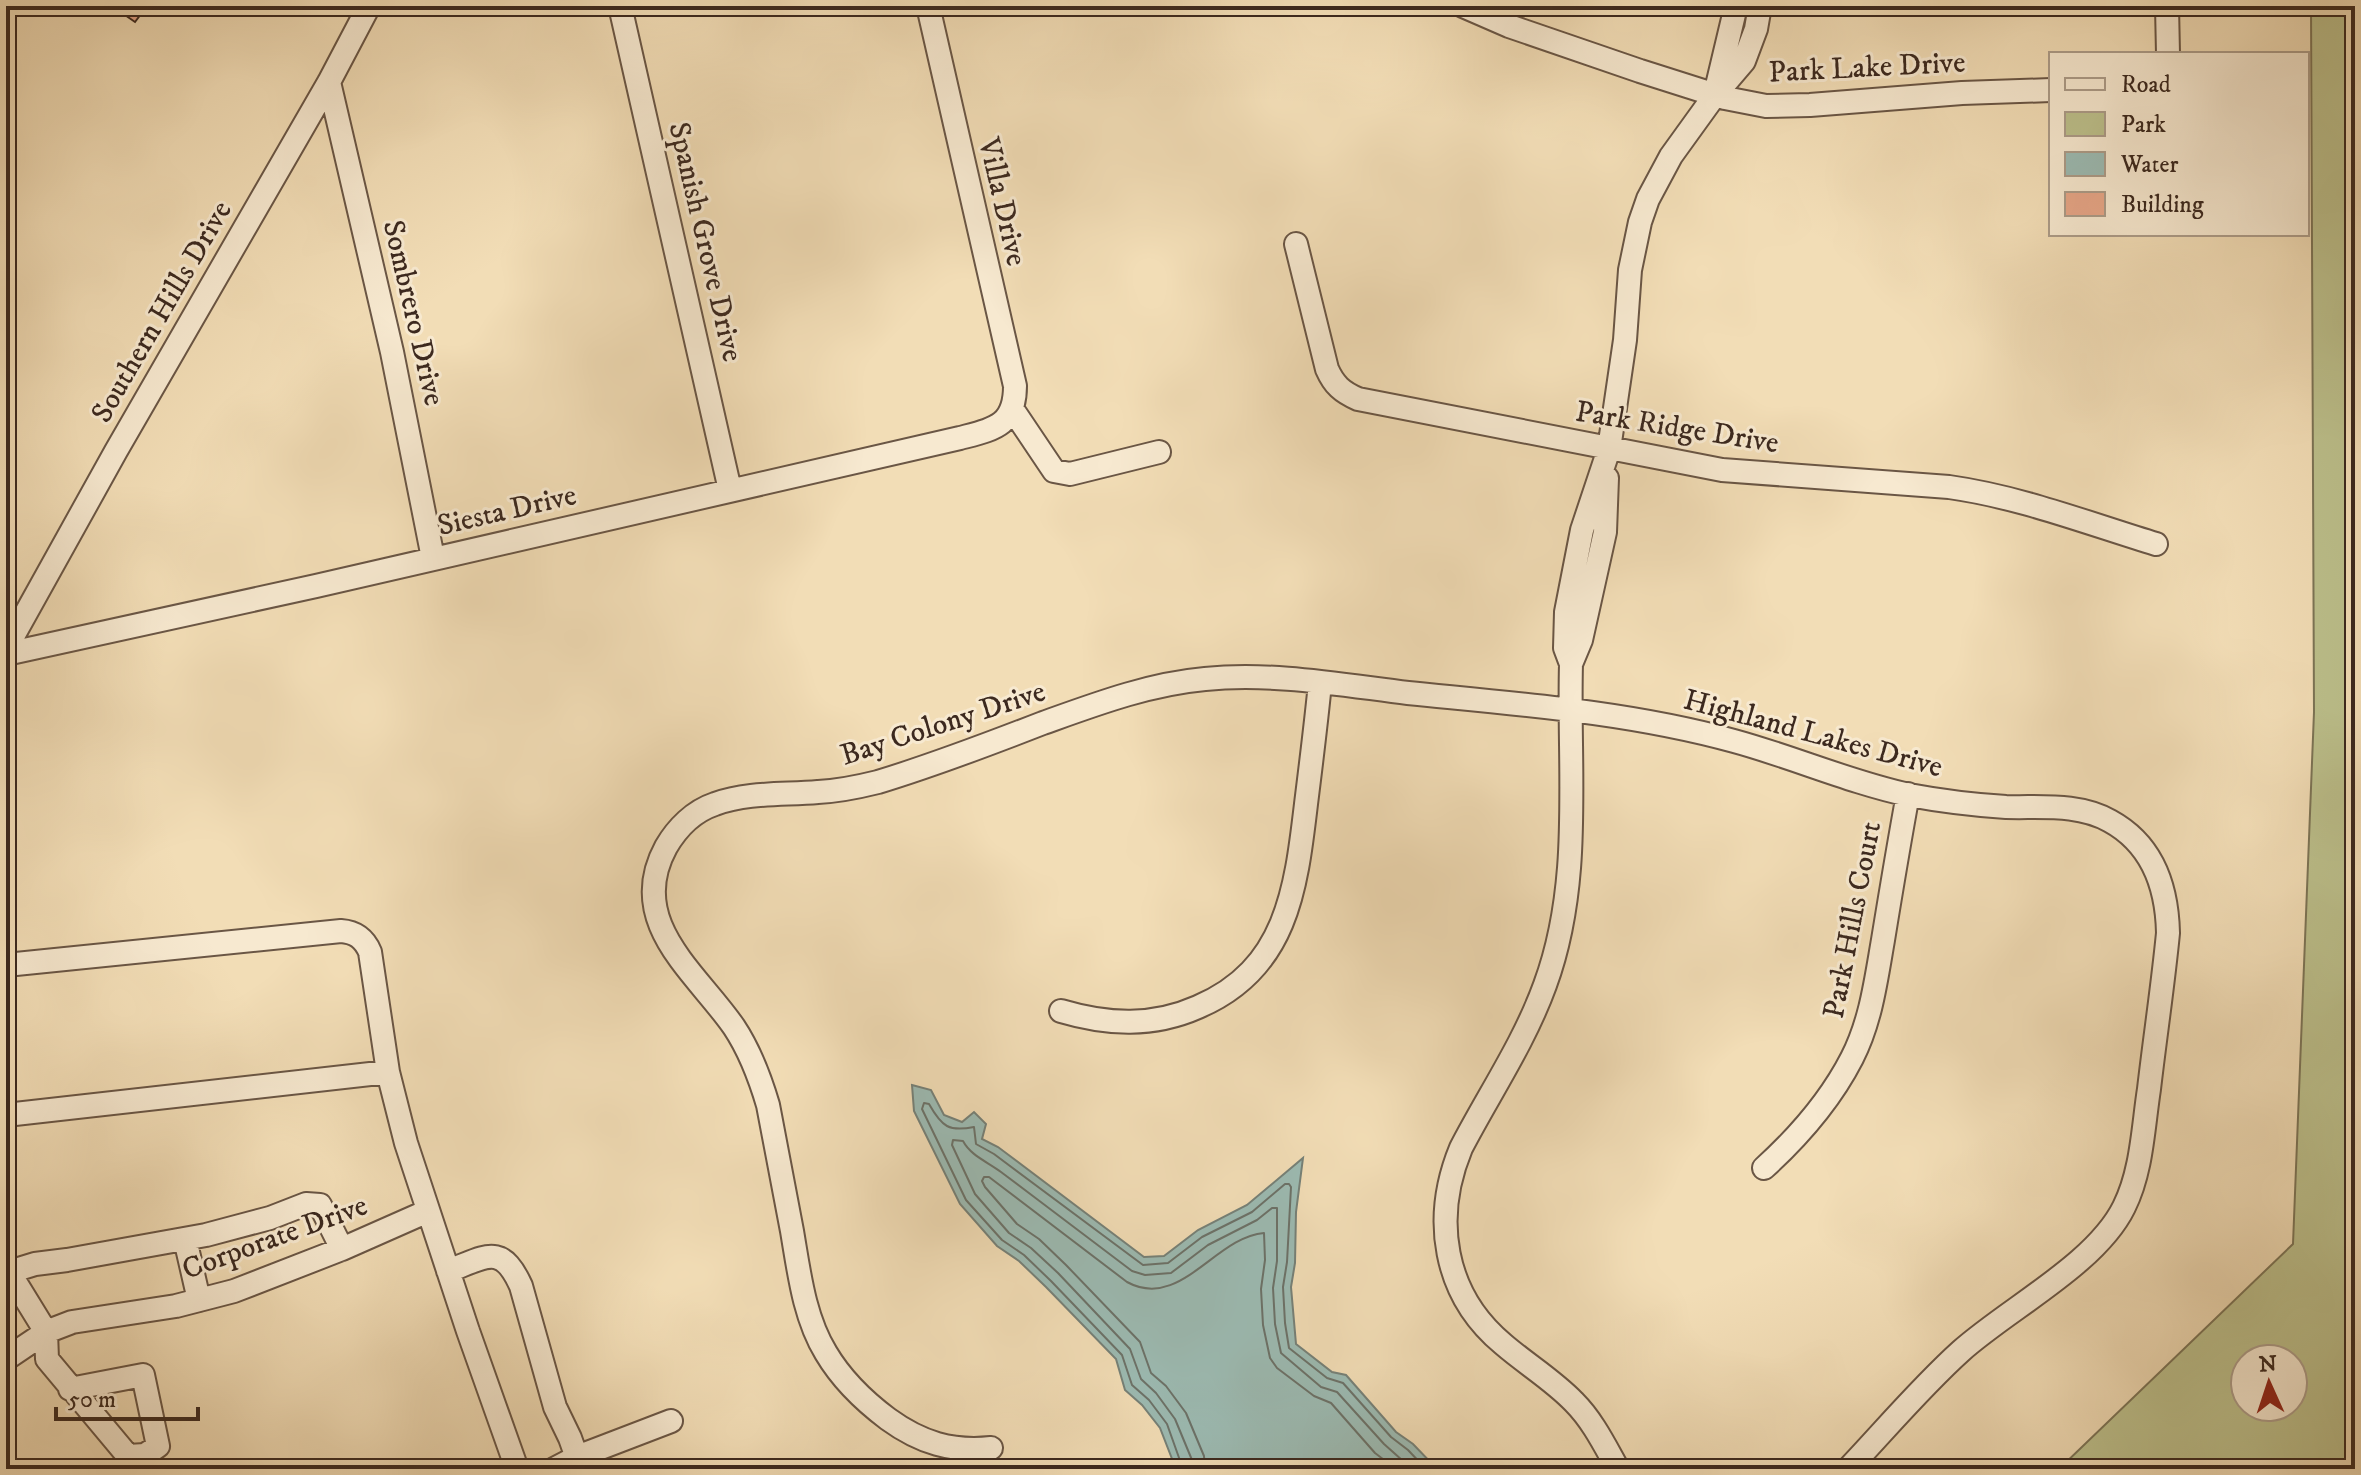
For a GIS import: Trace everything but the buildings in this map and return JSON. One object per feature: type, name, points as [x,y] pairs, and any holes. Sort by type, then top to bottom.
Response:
[{"type":"street","name":"Southern Hills Drive","points":[[6,651],[131,425],[329,82],[369,6]]},
{"type":"street","name":"Spanish Grove Drive","points":[[620,6],[730,490]]},
{"type":"street","name":"Villa Drive","points":[[928,6],[1009,357],[1015,386],[1013,410]]},
{"type":"street","name":"Park Lake Drive","points":[[1463,6],[1523,31],[1715,95],[1752,104],[1786,106],[2049,90]]},
{"type":"street","points":[[1715,95],[1736,6]]},
{"type":"street","points":[[1618,1469],[1576,1403],[1502,1343],[1471,1309],[1452,1266],[1444,1217],[1452,1170],[1534,1011],[1561,932],[1571,846],[1571,664],[1581,640],[1584,576],[1605,532],[1609,449],[1625,340],[1631,258],[1640,222],[1648,199],[1671,156],[1744,61],[1756,29],[1760,6]]},
{"type":"street","points":[[2168,7],[2168,52]]},
{"type":"street","name":"Sombrero Drive","points":[[329,82],[392,352],[433,558]]},
{"type":"street","name":"Park Ridge Drive","points":[[1296,244],[1327,369],[1344,393],[1358,399],[1697,466],[1748,473],[1977,491],[2030,504],[2156,544]]},
{"type":"street","name":"Siesta Drive","points":[[6,651],[433,558],[979,433],[1008,418],[1013,410]]},
{"type":"street","points":[[1013,410],[1054,471],[1061,474],[1159,452]]},
{"type":"street","name":"Bay Colony Drive","points":[[991,1448],[950,1448],[912,1434],[856,1393],[826,1353],[807,1306],[760,1078],[735,1029],[677,956],[660,925],[654,903],[655,880],[661,857],[673,835],[690,817],[736,797],[849,789],[878,782],[1081,709],[1173,683],[1229,678],[1273,679],[1570,710]]},
{"type":"street","points":[[1061,1011],[1111,1022],[1168,1018],[1226,992],[1258,963],[1283,924],[1297,877],[1320,683]]},
{"type":"street","name":"Highland Lakes Drive","points":[[1570,710],[1712,736],[1908,794],[1978,805],[2085,811],[2106,819],[2133,838],[2154,865],[2163,886],[2168,909],[2167,944],[2139,1159],[2124,1207],[2112,1227],[2081,1259],[1962,1350],[1848,1469]]},
{"type":"street","name":"Park Hills Court","points":[[1764,1168],[1825,1100],[1852,1059],[1861,1037],[1874,991],[1908,794]]},
{"type":"street","points":[[6,965],[341,931],[356,935],[367,945],[388,1072],[406,1143],[517,1469]]},
{"type":"street","points":[[6,1115],[388,1072]]},
{"type":"street","points":[[70,1389],[143,1375],[158,1446],[145,1455],[128,1456],[70,1389],[47,1359],[46,1332],[7,1269],[185,1239],[270,1218],[306,1204],[320,1205],[342,1249]]},
{"type":"street","name":"Corporate Drive","points":[[6,1359],[46,1332],[83,1319],[176,1306],[265,1280],[428,1211]]},
{"type":"street","points":[[185,1239],[199,1300]]},
{"type":"street","points":[[448,1271],[488,1257],[501,1257],[513,1268],[521,1286],[555,1407],[579,1463]]},
{"type":"street","points":[[554,1469],[579,1463],[671,1421]]},
{"type":"green space","points":[[2311,6],[2355,6],[2355,1469],[2059,1469],[2293,1244],[2314,712]]},
{"type":"water","points":[[912,1085],[931,1090],[944,1115],[962,1122],[974,1112],[986,1124],[982,1139],[998,1147],[1144,1257],[1164,1256],[1198,1230],[1247,1205],[1303,1158],[1291,1287],[1296,1344],[1332,1372],[1346,1375],[1396,1432],[1413,1444],[1437,1469],[1176,1469],[1160,1428],[1125,1390],[1116,1359],[1019,1261],[997,1246],[960,1204],[914,1111]]}]
